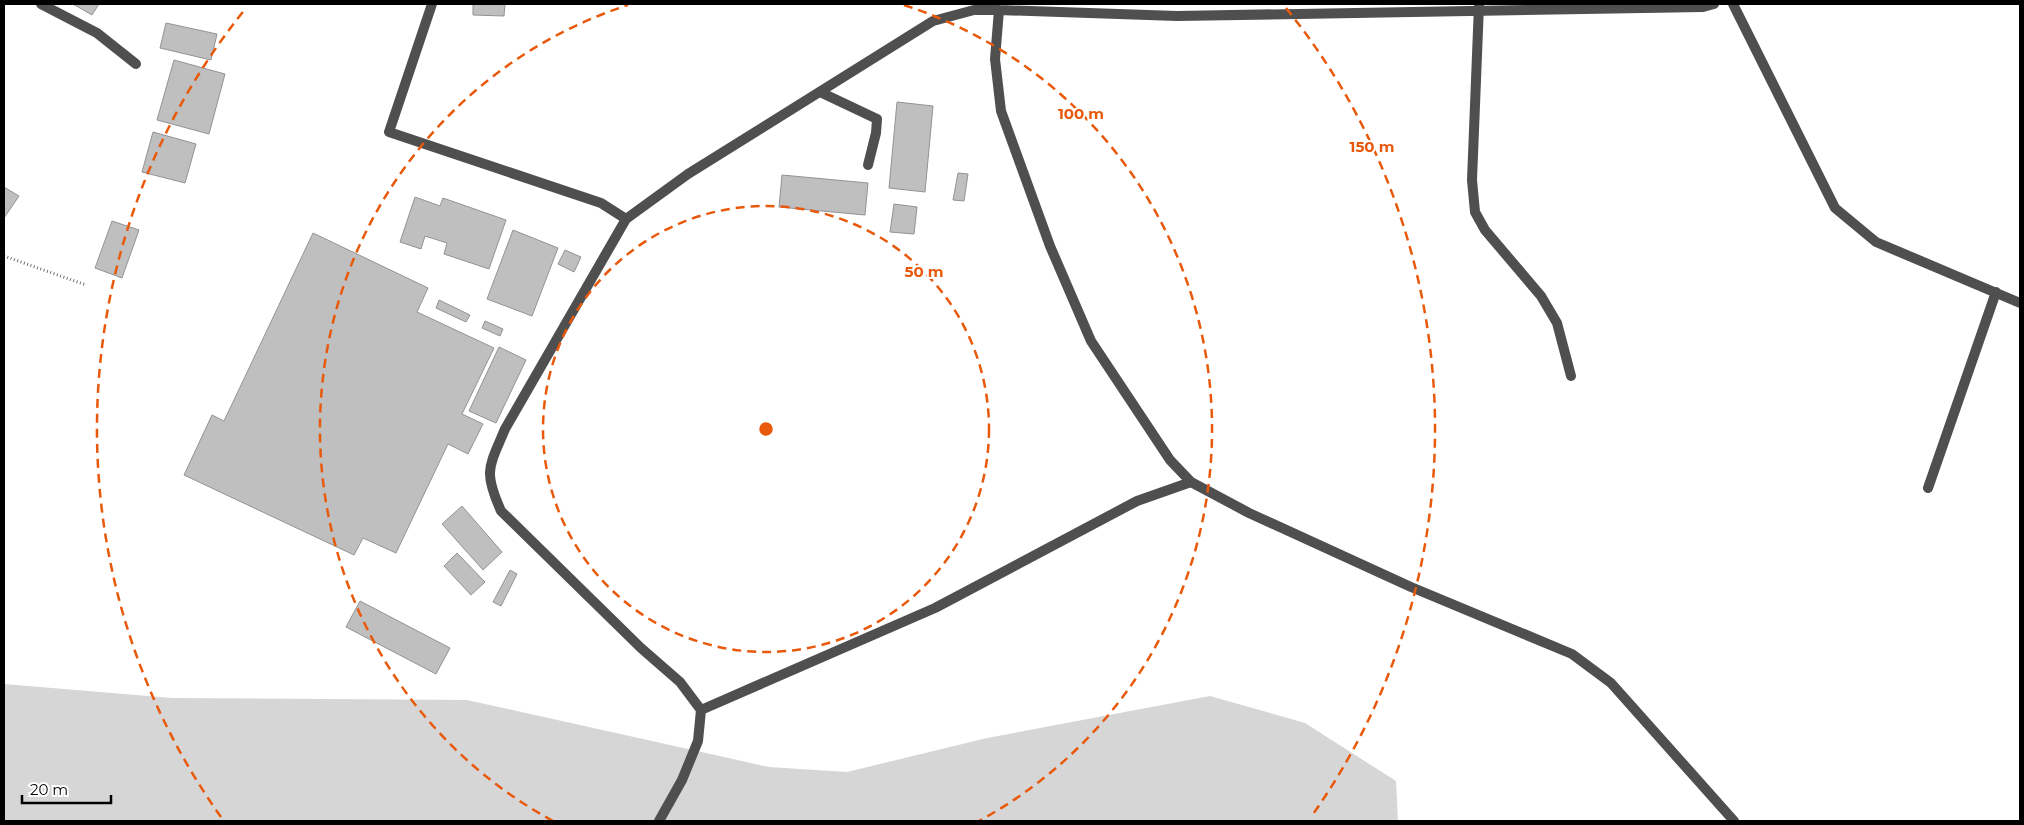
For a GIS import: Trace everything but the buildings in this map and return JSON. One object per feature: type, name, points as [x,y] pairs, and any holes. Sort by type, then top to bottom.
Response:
[{"type":"street","points":[[41,4],[97,32],[136,64]]},
{"type":"street","points":[[432,4],[389,132],[601,203],[626,219]]},
{"type":"street","points":[[659,821],[682,780],[698,741],[700,710],[680,682],[641,648],[501,511],[491,488],[489,466],[505,429],[626,219],[688,174],[933,21],[974,10],[1177,16],[1480,7],[1703,7],[1714,4]]},
{"type":"street","points":[[1733,4],[1836,208],[1876,242],[2020,303]]},
{"type":"street","points":[[1480,7],[1472,180],[1475,212],[1485,230],[1541,296],[1557,323],[1571,376]]},
{"type":"street","points":[[999,10],[995,58],[1001,111],[1050,246],[1091,341],[1170,460],[1191,482],[1249,513],[1411,588],[1572,654],[1611,683],[1734,821]]},
{"type":"street","points":[[820,92],[877,119],[876,133],[868,165]]},
{"type":"street","points":[[1928,488],[1996,292]]},
{"type":"street","points":[[700,710],[935,608],[1137,501],[1191,482]]},
{"type":"path","points":[[4,256],[86,285]]},
{"type":"shaded area","points":[[4,684],[172,698],[467,700],[769,767],[847,772],[987,738],[1210,696],[1305,723],[1396,781],[1398,821],[4,821]]}]
